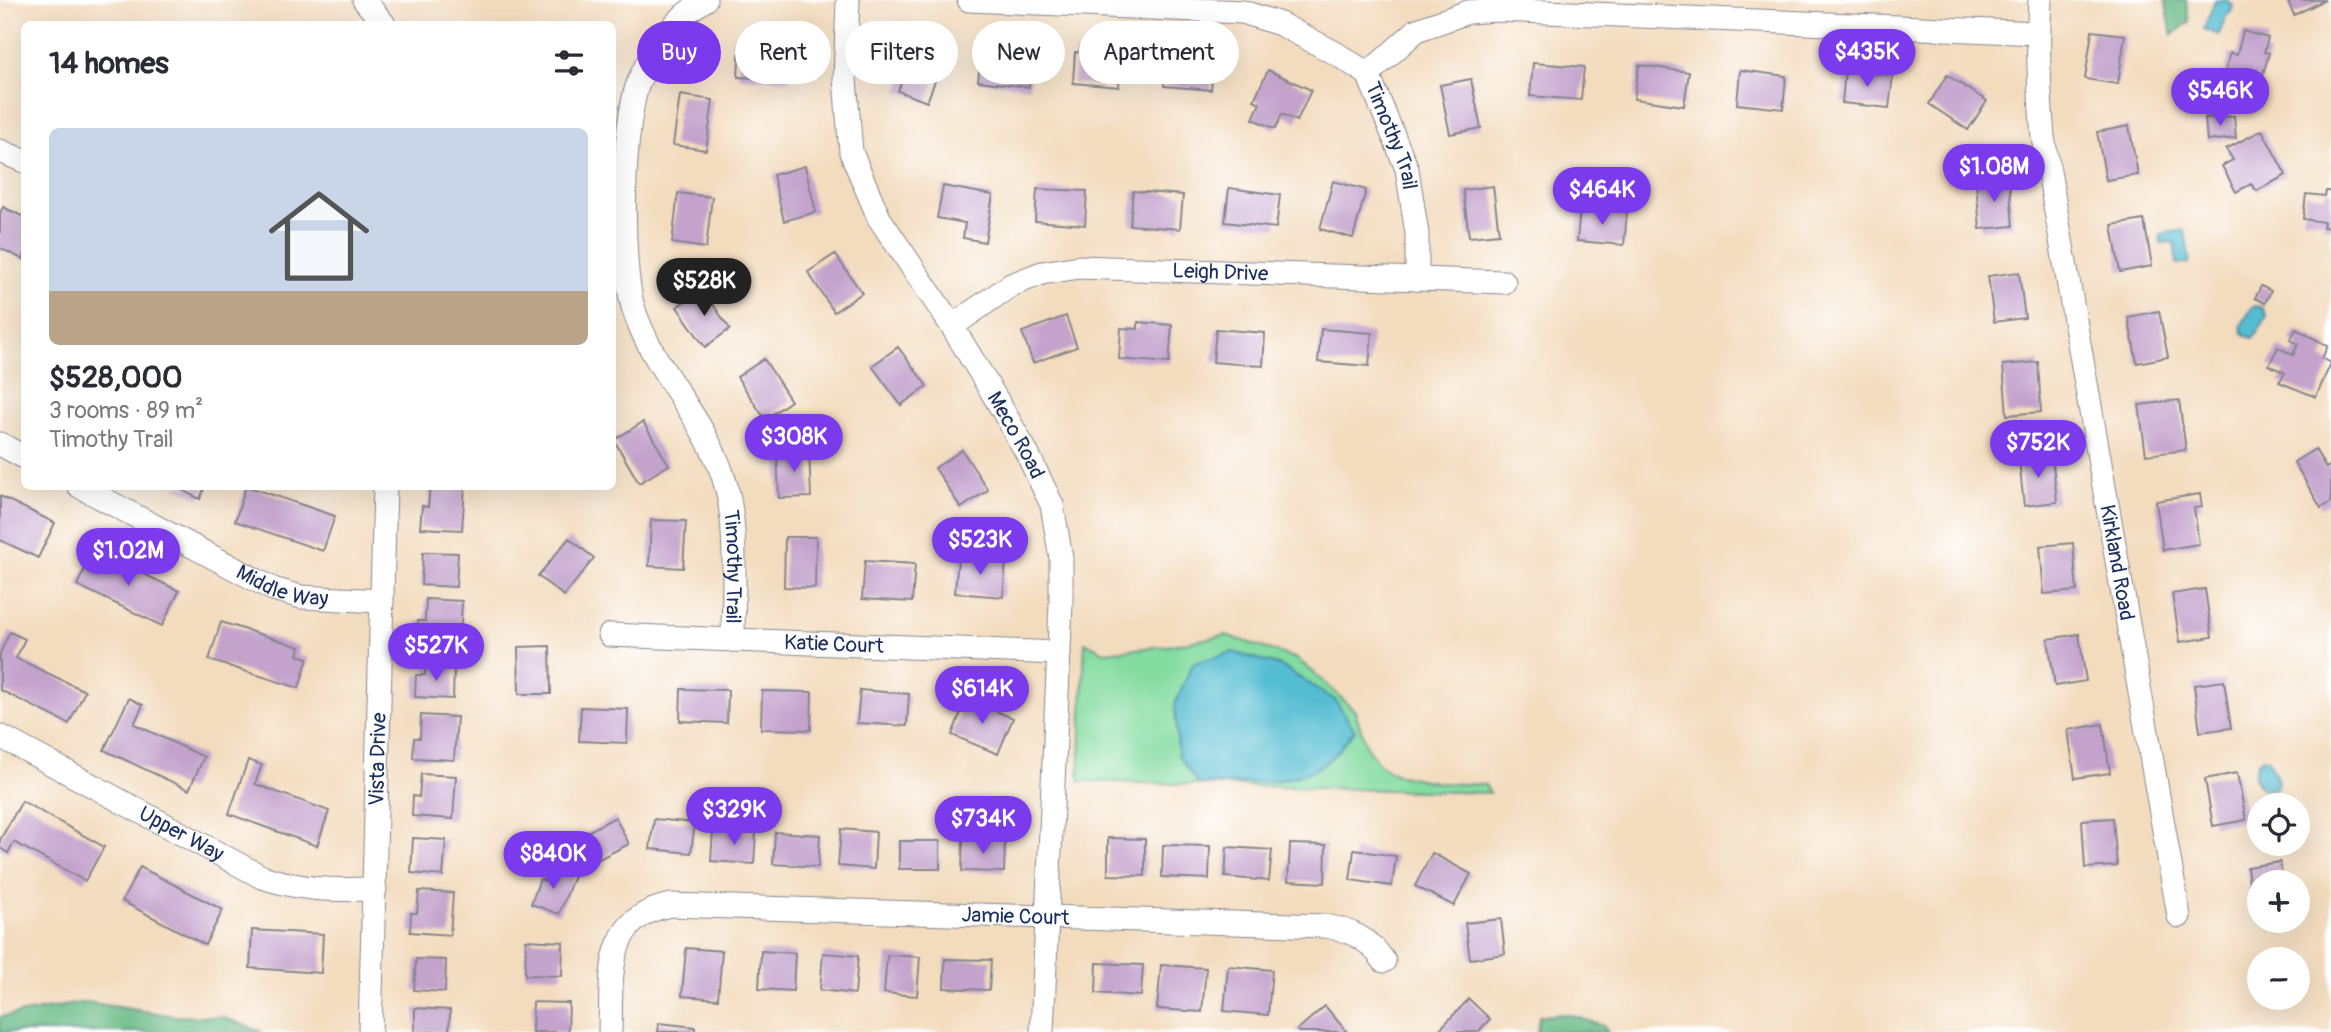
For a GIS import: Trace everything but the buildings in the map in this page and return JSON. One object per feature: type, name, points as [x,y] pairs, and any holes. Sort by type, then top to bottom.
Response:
[{"type":"street","points":[[364,0],[382,21]]},
{"type":"street","name":"Timothy Trail","points":[[705,0],[685,12],[660,41],[640,78],[629,128],[625,199],[626,263],[633,307],[644,334],[707,440],[724,476],[730,507],[733,548],[733,640]]},
{"type":"street","name":"Meco Road","points":[[848,0],[845,79],[851,152],[879,218],[952,326],[1027,453],[1052,505],[1061,558],[1042,1032]]},
{"type":"street","name":"Timothy Trail","points":[[969,0],[1244,12],[1280,24],[1335,53],[1368,74],[1380,108],[1408,169],[1418,234],[1417,279]]},
{"type":"street","name":"Kirkland Road","points":[[2040,0],[2038,33],[2043,137],[2179,916]]},
{"type":"street","points":[[1368,74],[1417,30],[1468,12],[1498,10],[2038,33]]},
{"type":"street","points":[[0,150],[21,160]]},
{"type":"street","name":"Leigh Drive","points":[[952,326],[1011,285],[1042,273],[1079,267],[1504,282]]},
{"type":"street","points":[[0,444],[21,455]]},
{"type":"street","name":"Middle Way","points":[[87,490],[273,589],[302,597],[383,601]]},
{"type":"street","name":"Vista Drive","points":[[370,1032],[386,490]]},
{"type":"street","name":"Katie Court","points":[[610,635],[1059,653]]},
{"type":"street","name":"Upper Way","points":[[0,736],[262,877],[310,890],[374,890]]},
{"type":"street","name":"Jamie Court","points":[[610,1032],[612,959],[620,938],[636,917],[653,908],[671,905],[1324,926],[1344,929],[1361,936],[1374,947],[1384,961]]},
{"type":"green space","points":[[2165,0],[2186,0],[2189,22],[2172,35]]},
{"type":"green space","points":[[1226,635],[1297,659],[1319,677],[1355,711],[1367,748],[1380,765],[1395,774],[1439,783],[1485,785],[1490,793],[1079,781],[1085,642],[1104,652],[1167,646]]},
{"type":"green space","points":[[86,1002],[175,1016],[222,1017],[262,1032],[0,1032],[0,1017]]},
{"type":"green space","points":[[1567,1014],[1604,1026],[1608,1032],[1537,1032],[1539,1016]]},
{"type":"water","points":[[2215,0],[2227,0],[2233,6],[2219,35],[2204,29]]},
{"type":"water","points":[[2185,230],[2190,263],[2177,264],[2174,242],[2161,243],[2160,234]]},
{"type":"water","points":[[2255,306],[2262,307],[2267,316],[2252,338],[2243,333],[2241,326]]},
{"type":"water","points":[[1233,652],[1281,666],[1335,700],[1355,730],[1330,759],[1302,775],[1267,782],[1198,784],[1178,755],[1175,704],[1193,663]]},
{"type":"water","points":[[2268,758],[2278,781],[2276,788],[2264,790],[2256,781],[2257,763]]}]
